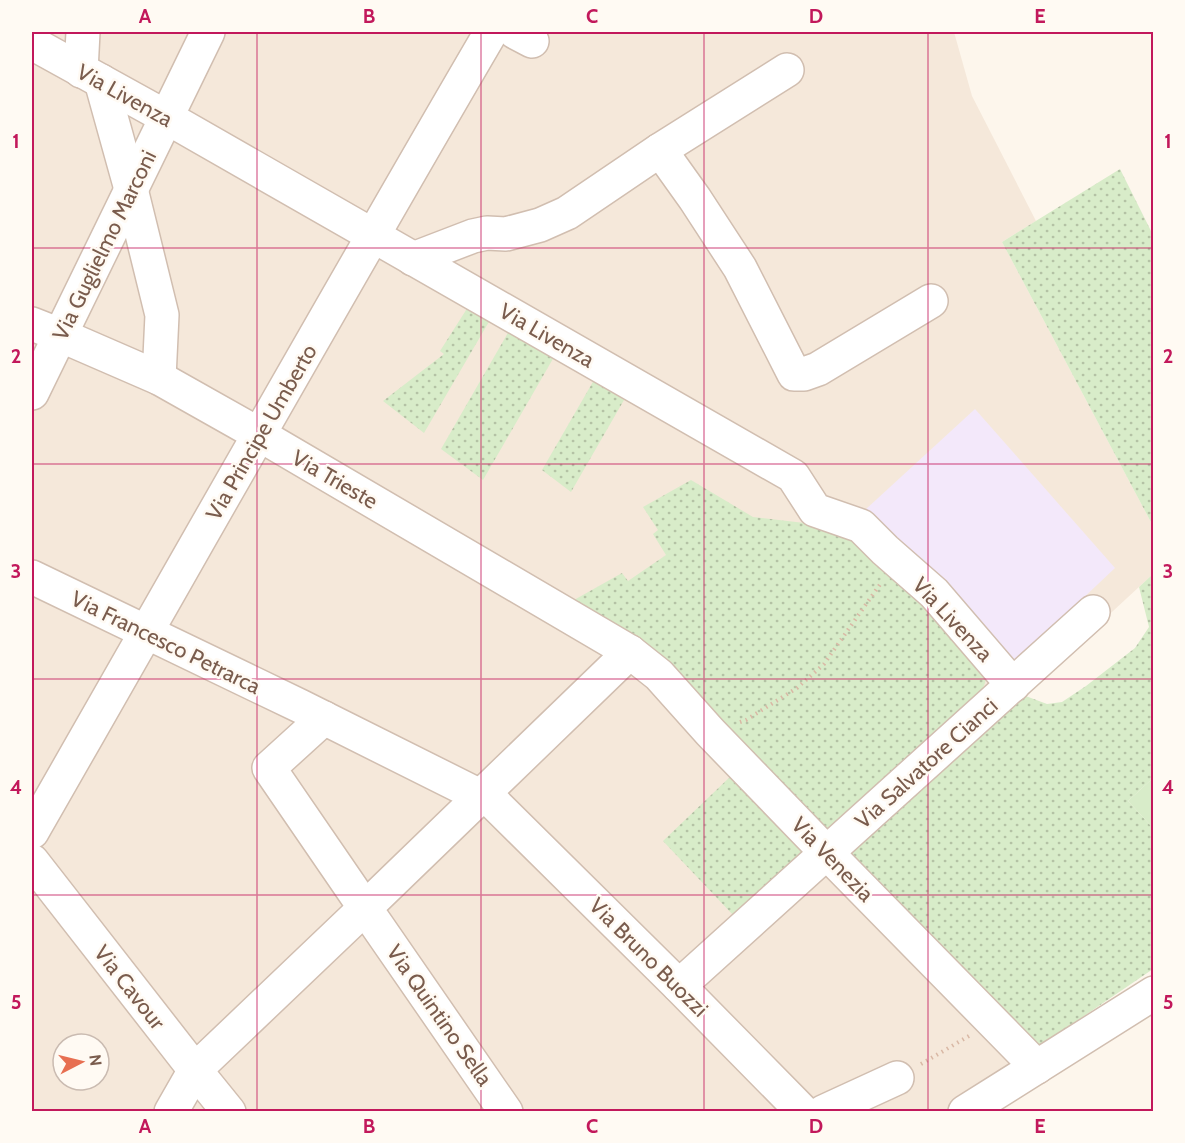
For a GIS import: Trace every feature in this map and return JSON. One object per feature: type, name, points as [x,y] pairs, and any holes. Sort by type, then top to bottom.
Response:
[{"type":"street","points":[[83,32],[91,76],[131,189],[162,315],[159,378]]},
{"type":"street","name":"Via Guglielmo Marconi","points":[[32,393],[46,329],[131,189],[208,32]]},
{"type":"street","name":"Via Principe Umberto","points":[[32,832],[372,235],[491,32]]},
{"type":"street","name":"Via Livenza","points":[[32,43],[166,117],[794,476],[815,510],[861,526],[934,593],[1013,685]]},
{"type":"street","points":[[413,259],[473,236],[487,233],[506,234],[540,225],[567,213],[660,150],[788,70]]},
{"type":"street","points":[[660,150],[740,268],[794,374],[804,374],[818,369],[931,301]]},
{"type":"street","name":"Via Trieste","points":[[46,329],[159,378],[630,652]]},
{"type":"street","name":"Via Francesco Petrarca","points":[[32,577],[312,712],[490,794]]},
{"type":"street","name":"Via Salvatore Cianci","points":[[679,986],[1093,612]]},
{"type":"street","points":[[171,1112],[195,1070],[363,916],[490,794],[630,652]]},
{"type":"street","name":"Via Venezia","points":[[630,652],[659,675],[710,732],[1037,1067]]},
{"type":"street","name":"Via Quintino Sella","points":[[312,712],[269,768],[363,916],[501,1108]]},
{"type":"street","name":"Via Bruno Buozzi","points":[[490,794],[803,1112]]},
{"type":"street","name":"Via Cavour","points":[[32,861],[230,1112]]},
{"type":"street","points":[[965,1112],[1154,993]]},
{"type":"street","points":[[823,1112],[897,1078]]},
{"type":"path","points":[[710,732],[746,720],[797,688],[824,664],[896,560]]},
{"type":"path","points":[[897,1078],[992,1021]]},
{"type":"shaded area","points":[[32,32],[954,32],[972,96],[1036,221],[1002,242],[1153,526],[1153,574],[845,859],[1062,1072],[996,1112],[32,1111]]},
{"type":"shaded area","points":[[975,409],[1115,568],[1009,668],[865,510]]},
{"type":"green space","points":[[1120,169],[1153,235],[1153,526],[1002,242]]},
{"type":"green space","points":[[468,307],[490,320],[424,433],[383,401],[444,354],[440,351]]},
{"type":"green space","points":[[509,331],[554,357],[483,480],[441,449]]},
{"type":"green space","points":[[594,380],[624,400],[571,492],[542,470]]},
{"type":"green space","points":[[691,480],[753,517],[830,526],[848,533],[921,591],[987,673],[978,701],[825,833],[574,600],[622,573],[628,581],[666,555],[653,534],[658,530],[643,507]]},
{"type":"green space","points":[[1153,574],[1153,778],[1128,801],[1153,828],[1153,969],[1037,1048],[845,859],[1023,695],[1047,704],[1062,702],[1135,648],[1149,627],[1139,587]]},
{"type":"green space","points":[[733,774],[806,849],[805,858],[733,915],[663,841]]},
{"type":"green space","points":[[1153,778],[1153,828],[1128,801]]}]
